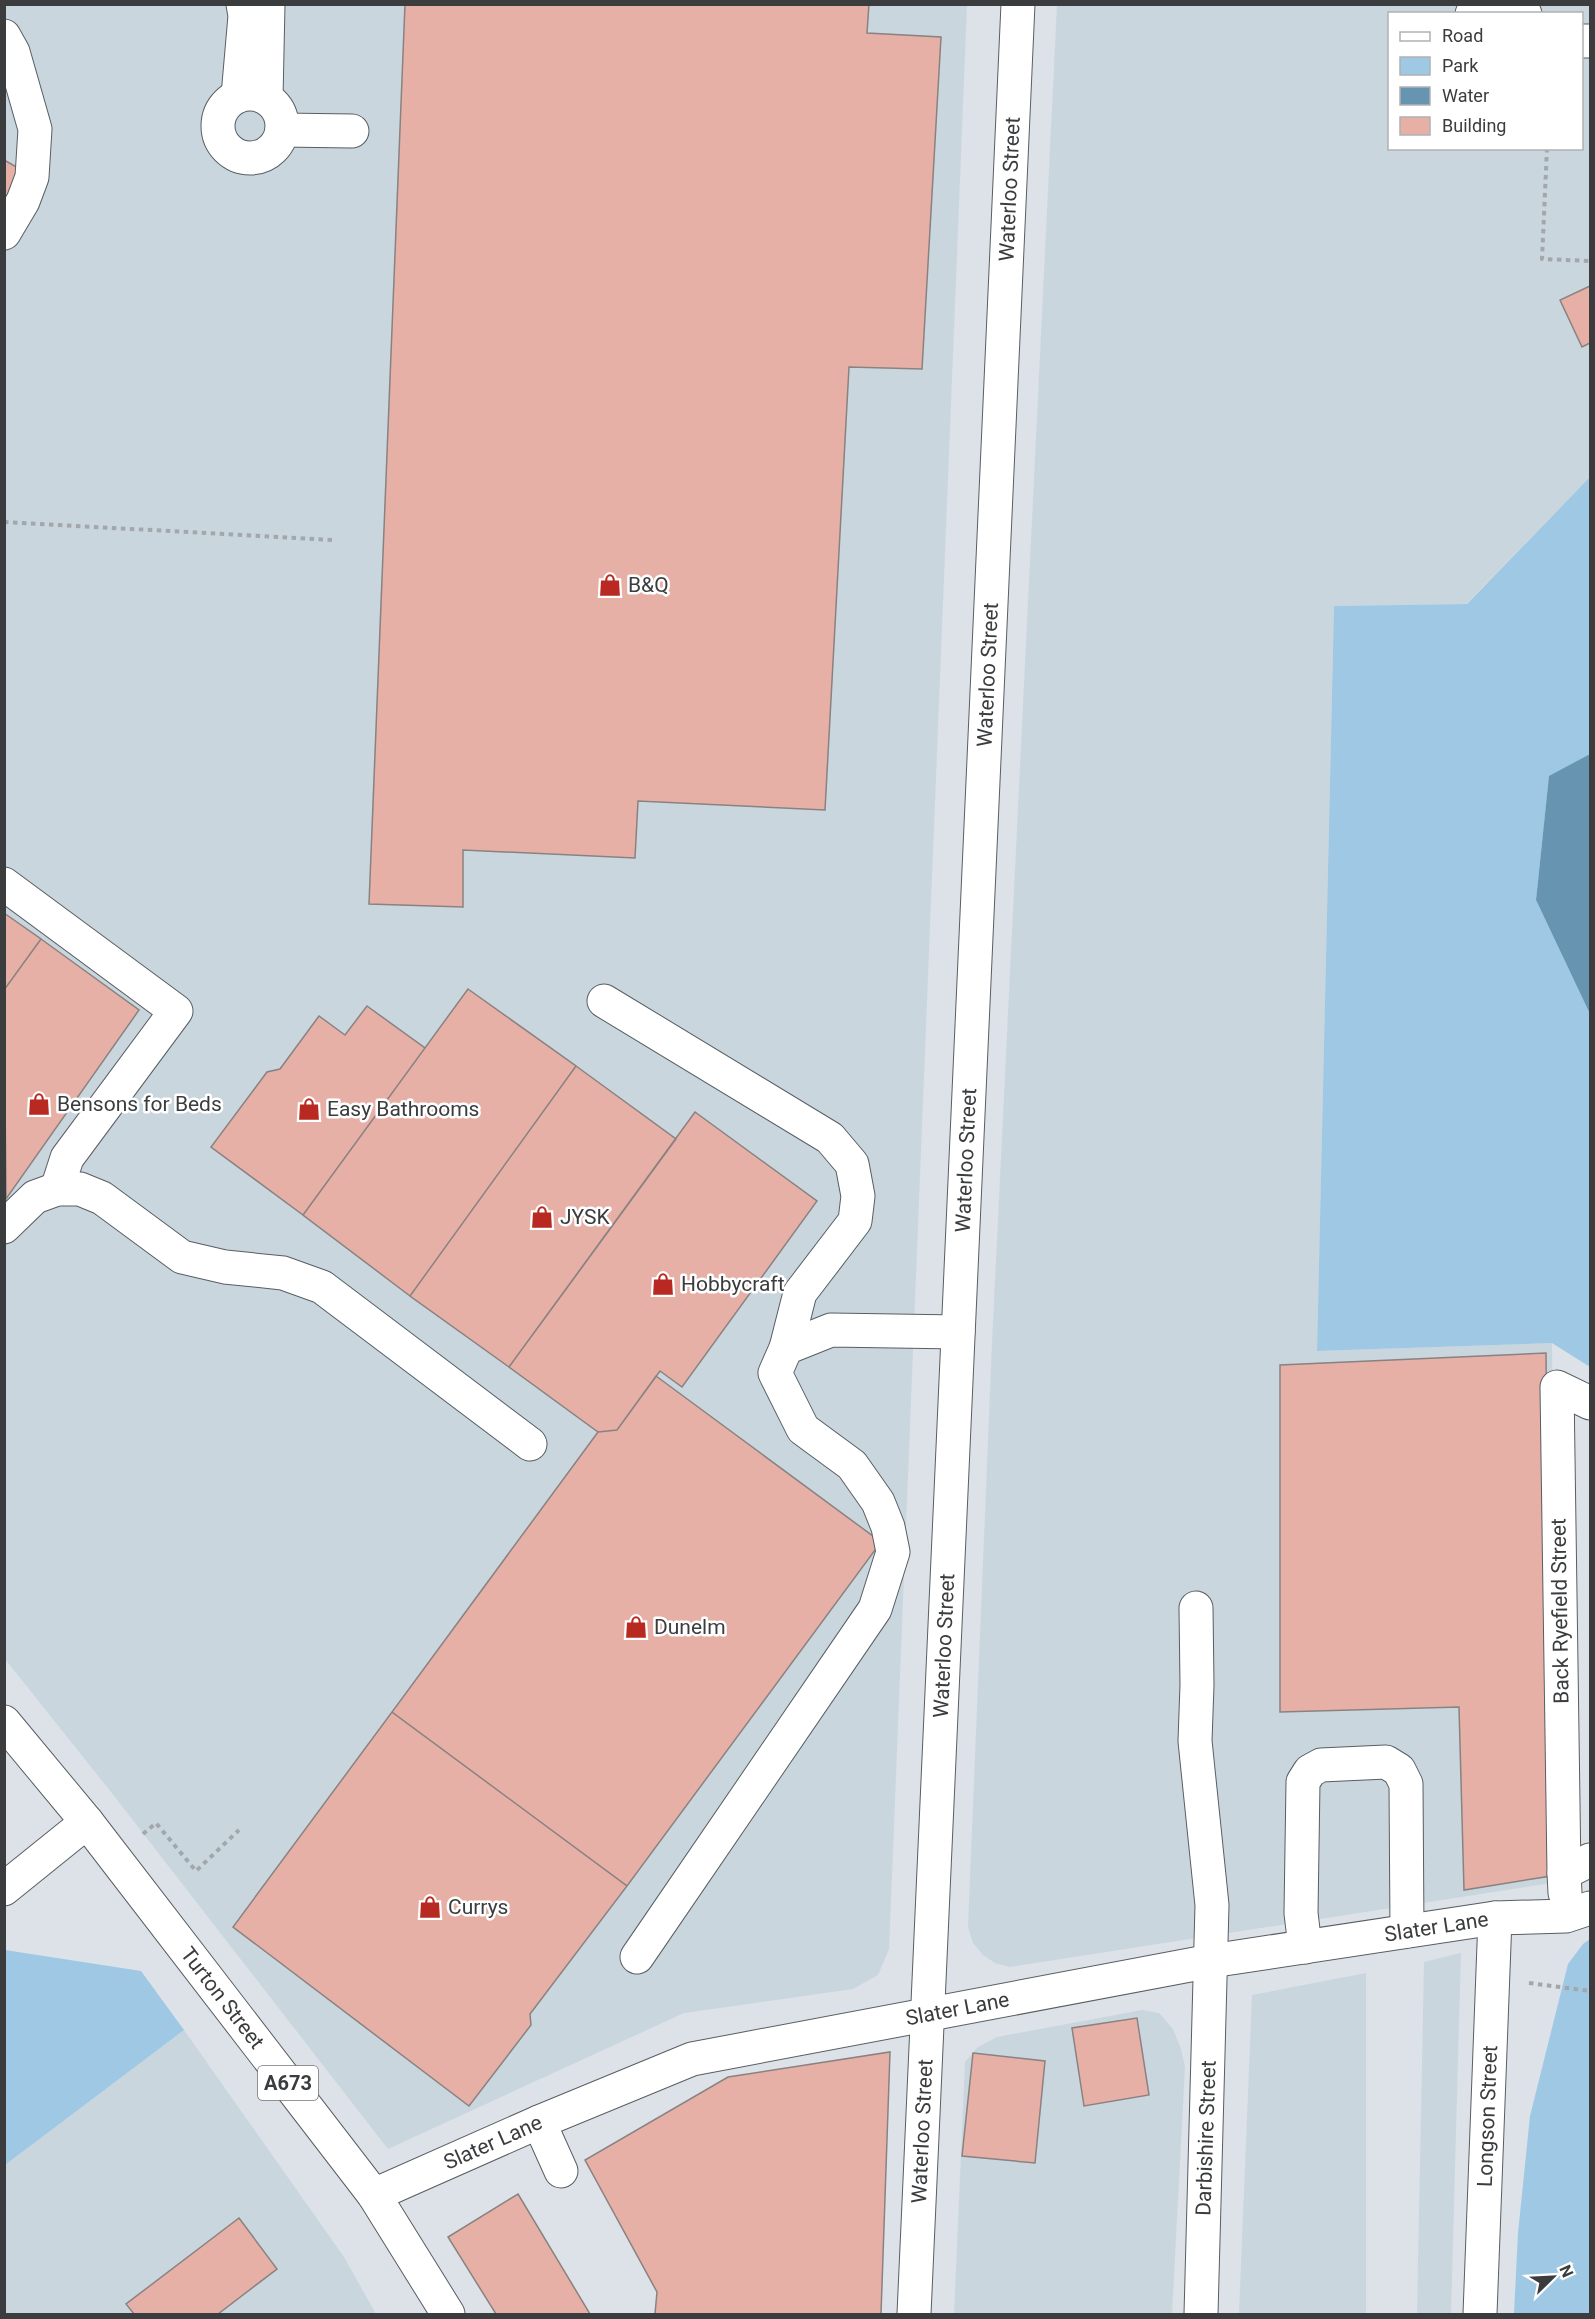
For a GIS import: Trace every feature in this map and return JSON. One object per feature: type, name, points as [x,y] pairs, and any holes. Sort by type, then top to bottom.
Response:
[{"type":"street","points":[[243,4],[252,97]]},
{"type":"street","points":[[252,97],[268,4]]},
{"type":"street","name":"Waterloo Street","points":[[914,2314],[1018,4]]},
{"type":"street","points":[[1476,12],[1493,4]]},
{"type":"street","points":[[4,36],[13,52],[35,129],[32,177],[23,201],[4,233]]},
{"type":"street","points":[[252,97],[278,110],[282,130],[274,147],[267,154],[257,158],[237,156],[228,150],[218,132],[221,111],[227,103],[252,97]]},
{"type":"street","points":[[282,130],[352,131]]},
{"type":"street","points":[[4,884],[176,1011],[67,1158],[57,1189]]},
{"type":"street","points":[[604,1001],[830,1137],[852,1164],[858,1196],[855,1221],[800,1293],[786,1348],[776,1373],[803,1429],[852,1465],[878,1502],[888,1527],[893,1551],[875,1609],[637,1957]]},
{"type":"street","points":[[4,1227],[34,1197],[57,1189],[80,1189],[102,1198],[182,1257],[225,1267],[283,1273],[322,1287],[530,1444]]},
{"type":"street","points":[[786,1348],[831,1330],[958,1332]]},
{"type":"street","name":"Back Ryefield Street","points":[[1577,1866],[1557,1387],[1590,1403]]},
{"type":"street","name":"Darbishire Street","points":[[1196,1608],[1195,1741],[1212,1905],[1201,2314]]},
{"type":"street","name":"Turton Street","points":[[4,1722],[116,1859],[374,2195],[448,2314]]},
{"type":"street","points":[[1305,1947],[1301,1913],[1303,1782],[1310,1771],[1321,1765],[1386,1762],[1399,1770],[1406,1784],[1407,1931]]},
{"type":"street","points":[[4,1889],[87,1822]]},
{"type":"street","points":[[1577,1866],[1578,1912]]},
{"type":"street","name":"Slater Lane","points":[[374,2195],[539,2122],[692,2059],[1211,1961],[1495,1918],[1578,1912]]},
{"type":"street","name":"Longson Street","points":[[1480,2314],[1495,1918]]},
{"type":"street","points":[[539,2122],[561,2172]]},
{"type":"path","points":[[1547,150],[1542,259],[1590,261]]},
{"type":"path","points":[[4,522],[333,540]]},
{"type":"path","points":[[116,1859],[156,1823],[196,1871],[239,1830]]},
{"type":"path","points":[[1493,1978],[1590,1991]]},
{"type":"shaded area","points":[[5,5],[967,5],[889,1949],[878,1975],[853,1989],[684,2013],[388,2149],[5,1659]]},
{"type":"shaded area","points":[[1057,5],[1590,5],[1590,477],[1466,604],[1334,606],[1317,1351],[1552,1343],[1558,1882],[1010,1967],[995,1963],[983,1955],[973,1943],[968,1927],[992,1343]]},
{"type":"shaded area","points":[[1461,1953],[1451,2314],[1417,2314],[1424,1962]]},
{"type":"shaded area","points":[[1366,1973],[1366,2314],[1239,2314],[1252,1995]]},
{"type":"shaded area","points":[[1142,2010],[1159,2013],[1173,2029],[1185,2067],[1172,2314],[954,2314],[965,2062],[978,2047],[997,2037]]},
{"type":"shaded area","points":[[184,2030],[344,2257],[376,2314],[5,2314],[5,2165]]},
{"type":"green space","points":[[1590,477],[1590,754],[1549,777],[1536,900],[1590,1014],[1590,1367],[1552,1343],[1317,1351],[1334,606],[1467,604]]},
{"type":"green space","points":[[1590,1939],[1590,2314],[1514,2314],[1518,2233],[1530,2116],[1568,1964],[1583,1944]]},
{"type":"green space","points":[[5,1950],[141,1971],[184,2030],[5,2165]]},
{"type":"water","points":[[1590,754],[1590,1014],[1536,900],[1549,776]]},
{"type":"building","name":"B&Q","points":[[405,4],[869,4],[867,33],[941,37],[922,369],[849,367],[825,810],[638,801],[635,858],[463,850],[463,907],[369,904]]},
{"type":"building","points":[[4,160],[22,170],[4,203]]},
{"type":"building","points":[[1590,286],[1590,343],[1582,347],[1560,300]]},
{"type":"building","points":[[4,913],[41,939],[4,990]]},
{"type":"building","name":"Bensons for Beds","points":[[41,939],[139,1010],[6,1199],[4,990]]},
{"type":"building","points":[[468,989],[576,1066],[410,1296],[303,1215]]},
{"type":"building","name":"Easy Bathrooms","points":[[367,1006],[425,1048],[303,1215],[211,1147],[267,1072],[280,1069],[319,1016],[345,1035]]},
{"type":"building","name":"JYSK","points":[[576,1066],[676,1139],[509,1367],[410,1296]]},
{"type":"building","name":"Hobbycraft","points":[[695,1112],[817,1201],[682,1387],[660,1371],[617,1430],[598,1432],[509,1367]]},
{"type":"building","points":[[1546,1353],[1551,1876],[1464,1890],[1459,1707],[1280,1712],[1280,1365]]},
{"type":"building","name":"Dunelm","points":[[656,1376],[881,1542],[627,1886],[392,1712],[598,1432],[617,1430]]},
{"type":"building","name":"Currys","points":[[392,1712],[627,1886],[530,2014],[531,2025],[469,2106],[233,1927]]},
{"type":"building","points":[[1137,2018],[1149,2095],[1084,2106],[1072,2028]]},
{"type":"building","points":[[890,2052],[881,2314],[655,2314],[657,2292],[585,2160],[728,2077]]},
{"type":"building","points":[[973,2053],[1045,2061],[1035,2163],[962,2156]]},
{"type":"building","points":[[518,2194],[590,2314],[496,2314],[448,2237]]},
{"type":"building","points":[[239,2218],[277,2269],[218,2314],[134,2314],[126,2304]]},
{"type":"place","name":"B&Q","points":[[610,585]]},
{"type":"place","name":"Bensons for Beds","points":[[39,1104]]},
{"type":"place","name":"Easy Bathrooms","points":[[309,1109]]},
{"type":"place","name":"JYSK","points":[[542,1217]]},
{"type":"place","name":"Hobbycraft","points":[[663,1284]]},
{"type":"place","name":"Dunelm","points":[[636,1627]]},
{"type":"place","name":"Currys","points":[[430,1907]]}]
